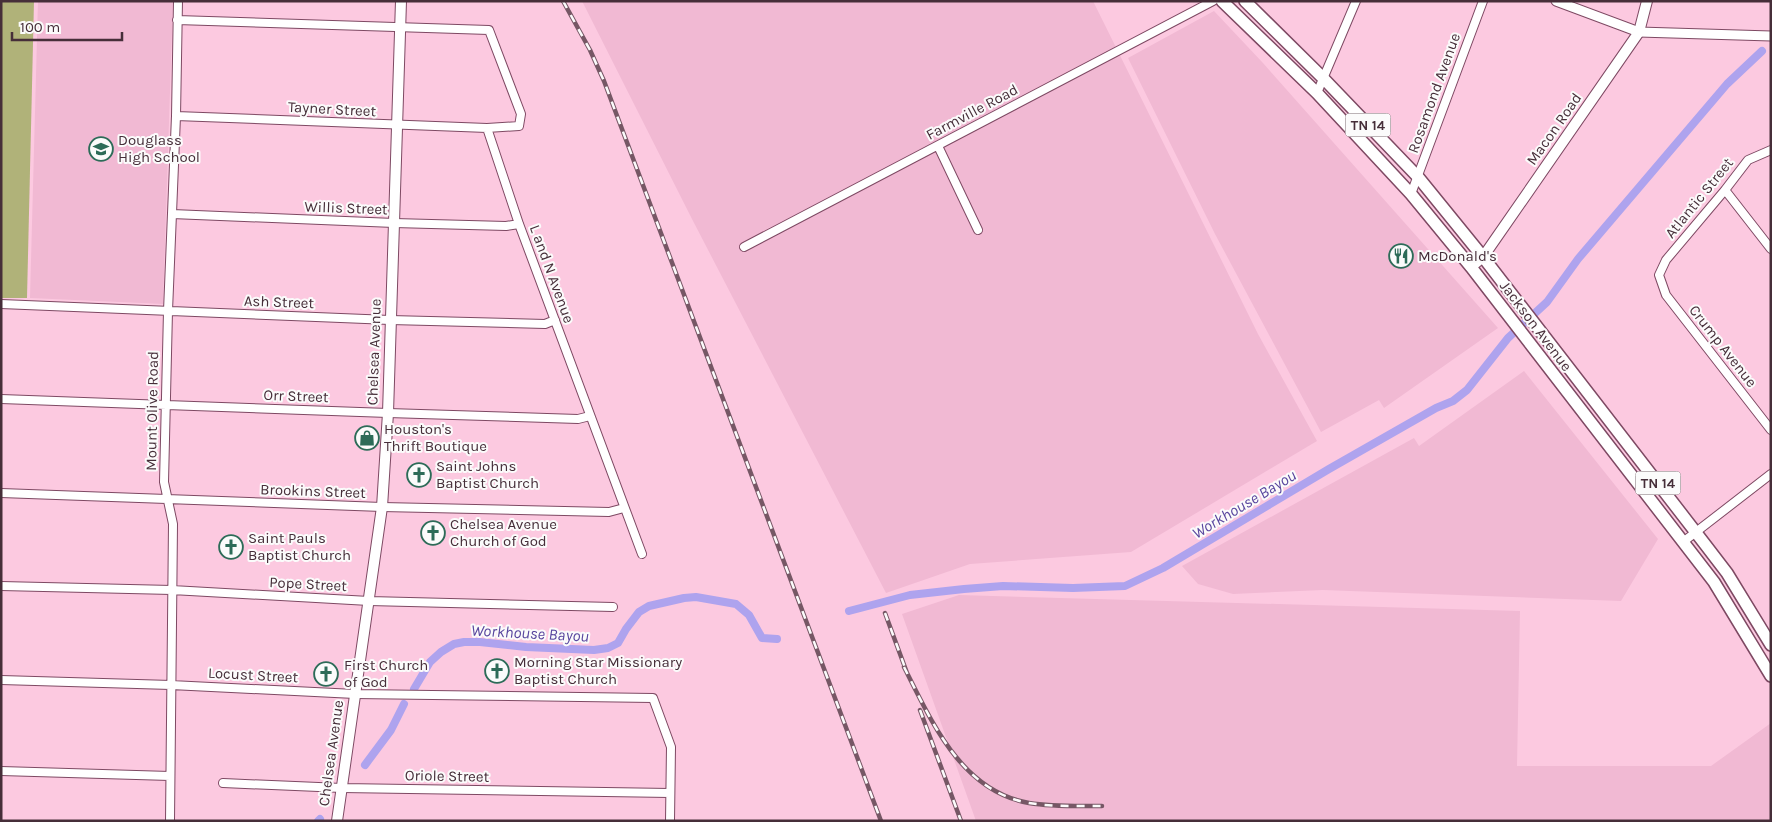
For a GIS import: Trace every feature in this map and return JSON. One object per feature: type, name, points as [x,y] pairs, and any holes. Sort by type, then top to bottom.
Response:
[{"type":"main road","name":"Chelsea Avenue","points":[[337,821],[382,508],[388,413],[401,1]]},
{"type":"main road","name":"Jackson Avenue","points":[[1222,1],[1316,93],[1411,194],[1471,267],[1714,582],[1771,676]]},
{"type":"main road","name":"Macon Road","points":[[1471,267],[1483,257],[1639,32],[1647,1]]},
{"type":"main road","name":"Jackson Avenue","points":[[1246,2],[1323,78],[1418,177],[1537,326],[1727,573],[1771,645]]},
{"type":"street","name":"Mount Olive Road","points":[[170,821],[173,524],[164,482],[178,1]]},
{"type":"street","name":"Farmville Road","points":[[744,247],[1213,1]]},
{"type":"street","points":[[1316,93],[1356,1]]},
{"type":"street","name":"Rosamond Avenue","points":[[1411,194],[1483,1]]},
{"type":"street","points":[[1556,1],[1639,32],[1771,36]]},
{"type":"street","points":[[1235,14],[1246,2]]},
{"type":"street","points":[[178,20],[489,30],[520,114],[519,126],[487,128]]},
{"type":"street","name":"Tayner Street","points":[[176,116],[487,128]]},
{"type":"street","name":"L and N Avenue","points":[[487,128],[519,224],[642,554]]},
{"type":"street","points":[[938,146],[978,230]]},
{"type":"street","name":"Atlantic Street","points":[[1659,275],[1666,260],[1748,160],[1771,150]]},
{"type":"street","points":[[1725,190],[1771,250]]},
{"type":"street","name":"Willis Street","points":[[172,214],[394,224],[506,226],[519,224]]},
{"type":"street","name":"Crump Avenue","points":[[1659,275],[1666,295],[1771,430]]},
{"type":"street","name":"Ash Street","points":[[1,304],[390,320],[545,324],[555,320]]},
{"type":"street","name":"Orr Street","points":[[1,399],[388,413],[578,418],[590,416]]},
{"type":"street","points":[[1683,542],[1771,474]]},
{"type":"street","name":"Brookins Street","points":[[1,493],[168,498],[382,508],[609,512],[624,508]]},
{"type":"street","name":"Pope Street","points":[[1,586],[172,590],[369,601],[612,606]]},
{"type":"street","name":"Locust Street","points":[[1,680],[171,685],[355,694],[653,698],[671,747],[670,793]]},
{"type":"street","points":[[1,771],[170,776]]},
{"type":"street","name":"Oriole Street","points":[[223,783],[342,788],[670,793]]},
{"type":"street","points":[[670,793],[670,821]]},
{"type":"shaded area","name":"Douglass High School","points":[[38,1],[173,1],[163,304],[30,298]]},
{"type":"shaded area","points":[[582,1],[1093,1],[1258,334],[1317,441],[1131,552],[970,564],[886,593],[692,219]]},
{"type":"shaded area","points":[[1214,11],[1263,63],[1498,328],[1384,408],[1379,400],[1321,432],[1215,234],[1128,58]]},
{"type":"shaded area","points":[[1524,371],[1658,539],[1621,601],[1323,590],[1233,594],[1198,584],[1182,566],[1414,438],[1419,446]]},
{"type":"shaded area","points":[[959,595],[1520,611],[1517,766],[1711,766],[1771,723],[1771,821],[976,821],[902,614]]},
{"type":"green space","points":[[1,1],[34,1],[27,298],[1,298]]},
{"type":"waterway","name":"Workhouse Bayou","points":[[849,611],[910,595],[964,589],[1003,586],[1073,588],[1125,586],[1163,568],[1329,469],[1436,408],[1453,401],[1467,390],[1508,338],[1547,302],[1578,259],[1727,84],[1762,51]]},
{"type":"waterway","name":"Workhouse Bayou","points":[[414,689],[430,662],[454,644],[480,642],[526,647],[594,650],[608,648],[618,643],[639,612],[649,606],[684,598],[696,597],[736,604],[749,615],[762,638],[777,639]]},
{"type":"waterway","name":"Workhouse Bayou","points":[[365,765],[391,730],[404,704]]},
{"type":"railway","points":[[563,1],[590,50],[604,81],[881,821]]},
{"type":"railway","points":[[885,613],[907,673]]},
{"type":"railway","points":[[904,667],[926,710],[951,751],[967,769],[985,784],[1005,796],[1029,803],[1056,806],[1102,806]]},
{"type":"railway","points":[[920,710],[961,821]]},
{"type":"place","name":"Douglass High School","points":[[101,149]]},
{"type":"place","name":"McDonald's","points":[[1401,256]]},
{"type":"place","name":"Houston's Thrift Boutique","points":[[367,438]]},
{"type":"place","name":"Saint Johns Baptist Church","points":[[419,475]]},
{"type":"place","name":"Chelsea Avenue Church of God","points":[[433,533]]},
{"type":"place","name":"Saint Pauls Baptist Church","points":[[231,547]]},
{"type":"place","name":"Morning Star Missionary Baptist Church","points":[[497,671]]},
{"type":"place","name":"First Church of God","points":[[326,674]]}]
